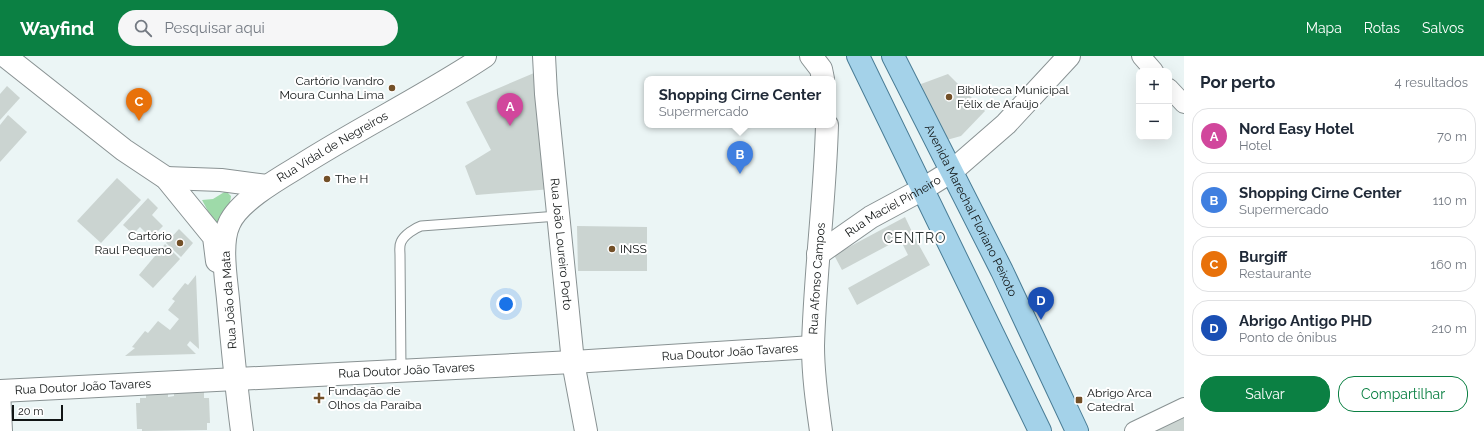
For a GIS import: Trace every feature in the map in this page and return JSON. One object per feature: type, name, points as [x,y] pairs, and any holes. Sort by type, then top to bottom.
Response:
[{"type":"main road","points":[[5,56],[124,150],[166,178]]},
{"type":"main road","name":"Rua Vidal de Negreiros","points":[[166,178],[221,180],[267,186],[334,144],[485,56]]},
{"type":"main road","name":"Rua João Loureiro Porto","points":[[544,56],[546,94],[573,362],[586,431]]},
{"type":"main road","points":[[811,56],[821,69],[822,76]]},
{"type":"main road","points":[[858,56],[1040,431]]},
{"type":"main road","name":"Avenida Marechal Floriano Peixoto","points":[[893,56],[1002,271],[1077,431]]},
{"type":"main road","name":"Rua Maciel Pinheiro","points":[[818,254],[871,217],[952,172],[1006,124],[1069,56]]},
{"type":"main road","name":"Rua Afonso Campos","points":[[821,431],[813,348],[818,254],[826,163],[827,128]]},
{"type":"main road","name":"Rua João da Mata","points":[[166,178],[214,237],[229,379],[242,431]]},
{"type":"main road","name":"Rua João da Mata","points":[[229,431],[229,379],[224,254],[226,235],[229,224],[239,210],[267,186]]},
{"type":"main road","name":"Rua Doutor João Tavares","points":[[0,391],[573,362],[813,348]]},
{"type":"street","points":[[1141,56],[1151,68]]},
{"type":"street","points":[[1172,91],[1184,104]]},
{"type":"street","points":[[0,391],[3,431]]},
{"type":"street","points":[[1134,431],[1184,407]]},
{"type":"lane","points":[[400,370],[400,255],[402,240],[421,226],[559,216]]},
{"type":"green space","points":[[226,191],[231,196],[230,203],[216,230],[202,200],[213,199]]},
{"type":"building","points":[[534,73],[552,189],[476,195],[465,166],[491,150],[466,102]]},
{"type":"building","name":"Biblioteca Municipal Félix de Araújo","points":[[948,74],[985,111],[961,136],[943,141],[921,84]]},
{"type":"building","points":[[7,86],[20,98],[0,120],[0,94]]},
{"type":"building","points":[[8,115],[27,132],[0,162],[0,125]]},
{"type":"building","points":[[117,178],[141,200],[101,243],[77,221]]},
{"type":"building","points":[[148,198],[158,208],[152,215],[163,226],[151,238],[140,227],[133,234],[123,225]]},
{"type":"building","points":[[905,217],[930,265],[857,305],[848,288],[908,255],[900,239],[842,270],[834,255]]},
{"type":"building","name":"INSS","points":[[577,226],[647,227],[647,271],[578,271]]},
{"type":"building","name":"Cartório Raul Pequeno","points":[[179,229],[193,243],[181,257],[166,243]]},
{"type":"building","points":[[165,244],[180,259],[153,288],[139,275]]},
{"type":"building","points":[[196,275],[199,349],[190,341],[187,345],[196,354],[125,356],[135,348],[132,347],[145,331],[148,333],[158,321],[170,330],[179,319],[168,310],[175,301],[172,299],[185,283],[188,285]]},
{"type":"building","points":[[174,391],[196,391],[197,393],[204,392],[204,398],[209,398],[210,423],[207,423],[207,430],[142,431],[142,429],[137,429],[136,403],[140,403],[140,398],[146,398],[146,393],[168,393],[168,397],[174,396]]},
{"type":"building","points":[[1184,413],[1184,431],[1147,431]]},
{"type":"place","name":"Cartório Ivandro Moura Cunha Lima","points":[[392,88]]},
{"type":"place","name":"Biblioteca Municipal Félix de Araújo","points":[[949,97]]},
{"type":"place","name":"Burgiff","points":[[139,121]]},
{"type":"place","name":"Nord Easy Hotel","points":[[510,126]]},
{"type":"place","name":"Shopping Cirne Center","points":[[740,174]]},
{"type":"place","name":"The H","points":[[327,179]]},
{"type":"place","name":"Cartório Raul Pequeno","points":[[180,243]]},
{"type":"place","name":"INSS","points":[[612,249]]},
{"type":"place","name":"Abrigo Antigo PHD","points":[[1041,320]]},
{"type":"place","name":"Fundação de Olhos da Paraíba","points":[[319,398]]},
{"type":"place","name":"Abrigo Arca Catedral","points":[[1079,400]]},
{"type":"district","name":"CENTRO","points":[[915,238]]}]
